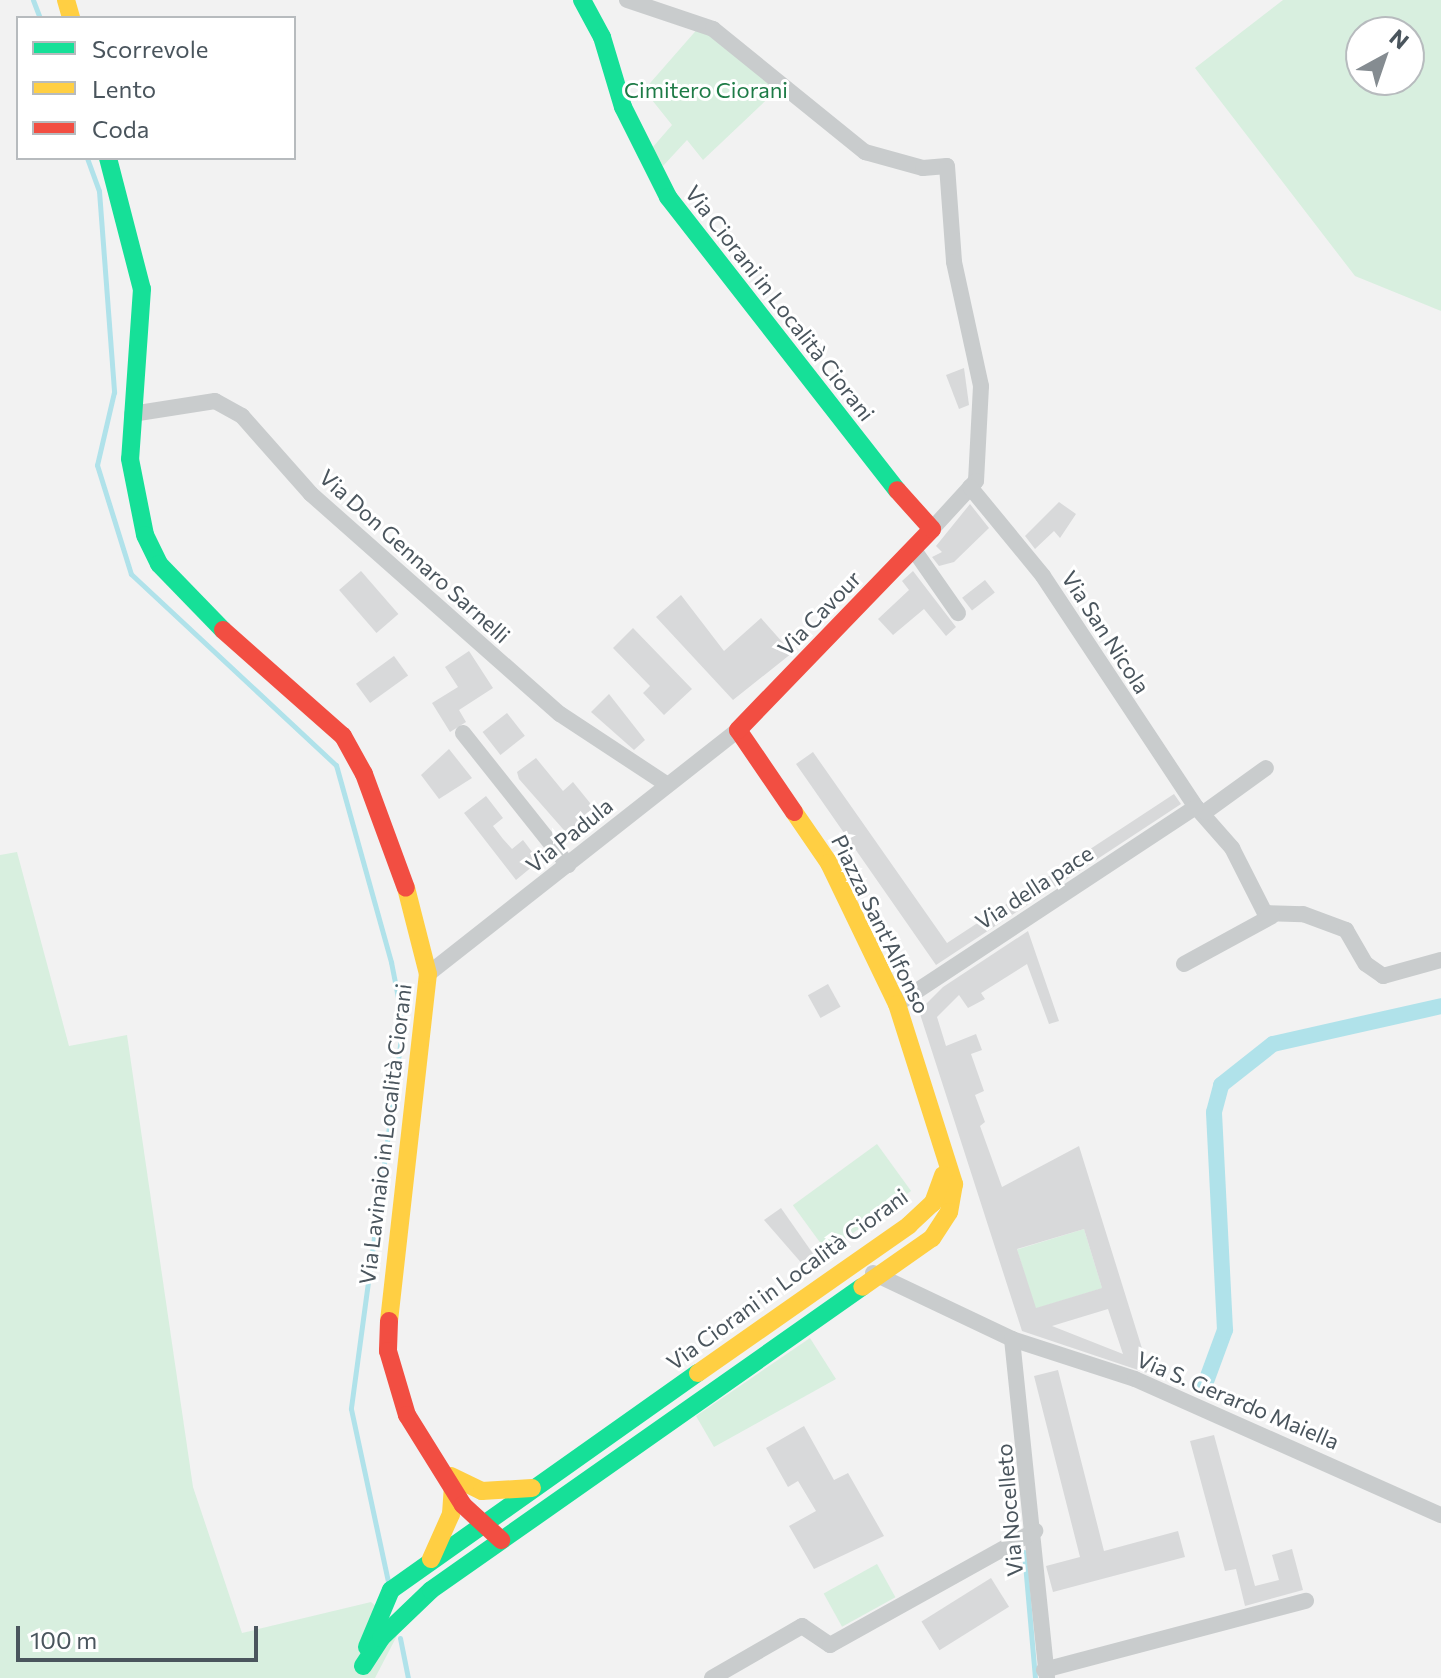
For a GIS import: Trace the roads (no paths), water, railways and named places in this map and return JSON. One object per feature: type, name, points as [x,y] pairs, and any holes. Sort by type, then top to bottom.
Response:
[{"type":"street","name":"Via Ciorani in Località Ciorani","points":[[582,0],[602,37],[623,107],[668,197],[870,459],[932,529]]},
{"type":"street","points":[[627,0],[713,29],[865,152],[923,168],[947,166],[954,262],[981,386],[976,481],[932,529]]},
{"type":"street","name":"Via Lavinaio in Località Ciorani","points":[[109,160],[142,289],[132,414],[134,501],[159,564],[343,736],[364,774],[412,906],[428,974],[390,1287],[388,1351],[407,1415],[501,1540]]},
{"type":"street","name":"Via Don Gennaro Sarnelli","points":[[132,414],[215,401],[242,416],[311,494],[560,714],[666,784]]},
{"type":"street","name":"Via San Nicola","points":[[970,487],[1043,576],[1272,916]]},
{"type":"street","name":"Via Cavour","points":[[738,730],[932,529]]},
{"type":"street","points":[[914,550],[958,613]]},
{"type":"street","name":"Via Padula","points":[[428,974],[738,730]]},
{"type":"street","name":"Piazza Sant'Alfonso","points":[[738,730],[829,863],[897,1004],[943,1156]]},
{"type":"street","points":[[463,733],[568,865]]},
{"type":"street","name":"Via della pace","points":[[897,1004],[1266,768]]},
{"type":"street","points":[[1184,964],[1272,916],[1303,914],[1346,930],[1366,964],[1383,976],[1441,960]]},
{"type":"street","name":"Via Ciorani in Località Ciorani","points":[[362,1672],[391,1590],[863,1258],[933,1203],[944,1185],[943,1156]]},
{"type":"street","name":"Via Ciorani in Località Ciorani","points":[[362,1672],[381,1638],[431,1590],[932,1238],[949,1212],[954,1184],[943,1156]]},
{"type":"street","points":[[863,1258],[876,1277]]},
{"type":"street","name":"Via S. Gerardo Maiella","points":[[876,1277],[1012,1339],[1135,1379],[1441,1515]]},
{"type":"street","name":"Via Nocelleto","points":[[1012,1339],[1035,1531],[1046,1674]]},
{"type":"street","points":[[428,1564],[445,1534],[455,1481],[507,1494],[538,1486]]},
{"type":"street","points":[[712,1678],[802,1626],[830,1645],[1035,1531]]},
{"type":"street","points":[[1046,1674],[1306,1601]]},
{"type":"waterway","points":[[33,0],[39,16]]},
{"type":"waterway","points":[[88,160],[99,191],[114,392],[97,465],[131,574],[336,765],[391,962],[403,1023],[351,1409],[388,1582]]},
{"type":"waterway","points":[[1204,1387],[1225,1330],[1214,1112],[1221,1085],[1273,1044],[1441,1006]]},
{"type":"waterway","points":[[1024,1552],[1035,1678]]},
{"type":"waterway","points":[[400,1638],[408,1678]]},
{"type":"park label","name":"Cimitero Ciorani","points":[[706,90]]}]
